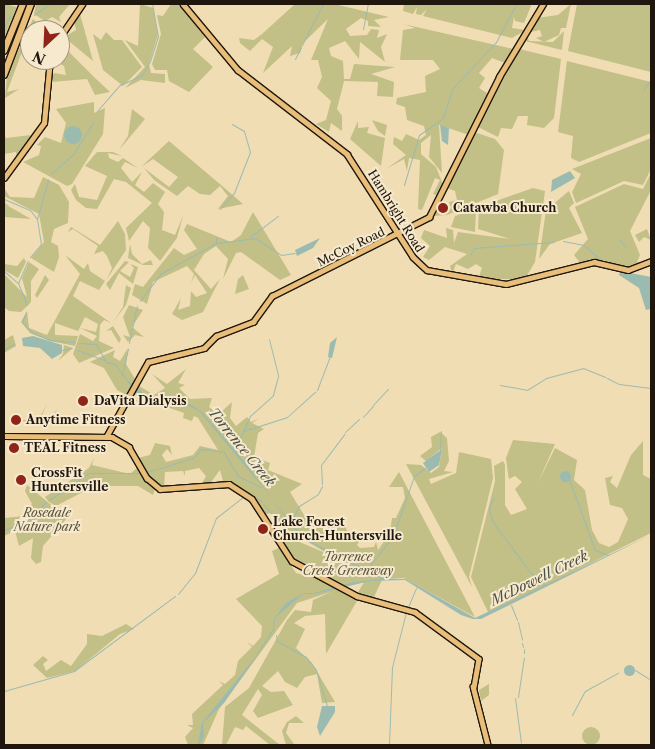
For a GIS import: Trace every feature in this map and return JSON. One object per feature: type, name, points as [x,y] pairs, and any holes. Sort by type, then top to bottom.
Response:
[{"type":"highway","points":[[4,46],[22,4]]},
{"type":"highway","points":[[4,50],[22,4]]},
{"type":"highway","points":[[4,71],[31,4]]},
{"type":"highway","points":[[4,75],[31,4]]},
{"type":"main road","points":[[70,22],[82,4]]},
{"type":"main road","name":"Hambright Road","points":[[183,4],[236,68],[346,152],[414,260],[429,271],[498,284],[592,262],[629,270],[651,261]]},
{"type":"main road","name":"McCoy Road","points":[[106,437],[133,389],[140,371],[155,358],[204,348],[216,336],[253,322],[272,296],[422,223],[434,209],[499,77],[543,4]]},
{"type":"main road","points":[[4,178],[44,123],[49,70]]},
{"type":"main road","points":[[34,438],[42,436]]},
{"type":"main road","points":[[4,437],[106,437]]},
{"type":"main road","points":[[4,437],[106,437],[128,445],[146,478],[160,489],[224,482],[246,494],[289,559],[341,587],[414,612],[448,637],[457,648],[478,659],[474,687],[488,745]]},
{"type":"green space","points":[[4,4],[17,7],[4,38]]},
{"type":"green space","points":[[36,4],[70,4],[59,17],[60,20],[52,17],[43,20],[34,14]]},
{"type":"green space","points":[[140,4],[153,8],[158,35],[149,64],[151,73],[165,74],[165,83],[141,80],[125,88],[145,67],[125,40],[138,46]]},
{"type":"green space","points":[[171,4],[179,4],[205,37],[193,49],[213,67],[189,92],[169,81],[167,70],[155,70],[152,64],[161,34],[157,15],[163,16]]},
{"type":"green space","points":[[295,4],[334,4],[389,17],[374,20],[381,27],[368,26],[368,21],[361,18],[346,29],[350,36],[367,35],[371,29],[379,30],[377,38],[387,34],[381,47],[385,62],[360,42],[359,59],[345,41],[329,48],[331,56],[343,61],[344,79],[350,79],[354,64],[395,67],[371,74],[394,82],[393,97],[377,96],[378,82],[344,81],[337,109],[342,116],[342,131],[331,123],[329,132],[316,124],[326,120],[331,101],[317,88],[322,77],[318,60],[311,60],[328,19],[303,43],[300,53],[290,56],[292,46],[263,73],[273,47],[262,39],[250,51],[240,43],[239,38],[254,40]]},
{"type":"green space","points":[[404,4],[530,4],[531,6],[524,23],[515,21],[514,17],[512,28],[526,30],[512,38],[423,16],[427,9],[421,15],[416,14],[417,7],[413,14],[403,11]]},
{"type":"green space","points":[[571,4],[566,28],[561,28],[559,35],[544,42],[536,38],[542,36],[540,30],[530,32],[537,18],[558,15]]},
{"type":"green space","points":[[577,4],[651,4],[651,72],[568,51]]},
{"type":"green space","points":[[80,14],[93,61],[70,42],[70,34],[76,30],[74,21]]},
{"type":"green space","points":[[403,24],[513,49],[505,63],[492,58],[479,73],[485,78],[479,88],[487,93],[487,100],[469,135],[439,125],[442,173],[429,157],[431,135],[421,143],[421,154],[436,167],[444,187],[439,196],[433,194],[440,180],[435,178],[422,210],[418,209],[420,160],[409,158],[407,171],[404,159],[386,169],[406,155],[393,144],[394,137],[402,141],[406,134],[419,140],[426,135],[424,126],[407,120],[405,107],[396,104],[397,98],[426,92],[425,76],[440,69],[433,60],[400,60],[403,30],[415,28]]},
{"type":"green space","points":[[564,31],[562,50],[525,41],[527,35],[529,41],[553,42]]},
{"type":"green space","points":[[106,32],[114,40],[122,40],[142,67],[123,86],[103,70],[93,34],[101,40]]},
{"type":"green space","points":[[20,47],[20,57],[7,92],[19,89],[5,98],[7,75]]},
{"type":"green space","points":[[519,49],[561,59],[554,118],[544,128],[527,125],[528,116],[518,116],[512,129],[501,128],[498,137],[478,127]]},
{"type":"green space","points":[[70,53],[110,92],[95,95],[87,79],[51,82],[54,73],[66,75],[65,70],[70,70]]},
{"type":"green space","points":[[567,61],[651,82],[651,133],[579,162],[571,158],[573,136],[558,132]]},
{"type":"green space","points":[[94,102],[94,113],[105,108],[103,134],[72,184],[67,186],[23,162],[39,155],[41,146],[37,145],[45,137],[61,143],[66,123],[56,109]]},
{"type":"green space","points":[[132,109],[145,119],[119,150],[128,136]]},
{"type":"green space","points":[[372,120],[387,125],[385,136],[378,131]]},
{"type":"green space","points":[[358,121],[358,128],[369,127],[367,133],[385,138],[381,166],[350,139]]},
{"type":"green space","points":[[474,132],[495,139],[504,150],[498,194],[447,215],[432,216],[436,211],[446,213],[451,208],[449,202],[457,200],[455,191],[447,188]]},
{"type":"green space","points":[[4,134],[6,138],[31,135],[17,158],[16,152],[4,154]]},
{"type":"green space","points":[[651,138],[651,169],[643,185],[624,181],[576,203],[572,192],[581,174],[572,169]]},
{"type":"green space","points":[[169,141],[243,204],[218,209],[228,196],[220,186],[210,195],[200,194],[188,186],[177,196],[154,180],[144,168],[169,187],[178,177],[153,159],[141,167]]},
{"type":"green space","points":[[97,152],[113,152],[122,156],[108,153],[109,158],[118,162],[123,158],[138,168],[125,162],[121,168],[132,182],[142,172],[135,185],[144,192],[153,183],[165,192],[158,204],[164,212],[162,230],[175,235],[183,216],[177,238],[160,261],[148,248],[150,228],[143,221],[129,241],[126,228],[152,203],[126,182],[114,179],[97,209],[86,208],[76,200],[71,190],[75,184],[79,197],[97,200],[107,176],[85,166]]},
{"type":"green space","points":[[651,173],[651,190],[630,231],[640,255],[637,262],[645,263],[628,268],[603,260],[581,264],[574,255],[588,239],[575,207],[624,184],[643,189]]},
{"type":"green space","points":[[43,177],[59,185],[69,202],[68,223],[54,229],[51,242],[58,246],[59,257],[54,272],[31,258],[44,242],[39,214],[4,196],[4,188],[10,197],[34,198]]},
{"type":"green space","points":[[533,188],[545,191],[535,262],[525,279],[478,279],[482,268],[476,264],[468,269],[456,264],[452,274],[450,266],[467,254],[445,247],[429,260],[423,257],[430,246],[421,238],[424,230],[447,238],[446,228],[453,230],[454,243],[458,232],[510,239],[478,229],[479,207]]},
{"type":"green space","points":[[569,191],[574,203],[569,208],[582,233],[550,244],[539,259],[546,210]]},
{"type":"green space","points":[[4,202],[10,207],[31,219],[4,217]]},
{"type":"green space","points":[[476,209],[475,232],[451,227],[455,216]]},
{"type":"green space","points":[[253,212],[291,275],[280,280],[241,252],[236,253],[223,279],[228,259],[216,246],[204,254],[194,270],[211,289],[220,279],[203,312],[182,320],[172,314],[181,298],[178,310],[190,306],[191,291],[196,297],[207,293],[195,275],[191,283],[194,274],[187,266],[153,282],[147,304],[132,295],[135,284],[143,287],[174,248],[184,255],[197,249],[184,230],[187,224],[231,242],[241,235]]},
{"type":"green space","points":[[118,221],[125,234],[126,250],[107,279],[112,268],[103,251],[94,254],[98,246],[73,229],[68,232],[71,227],[100,245]]},
{"type":"green space","points":[[647,229],[651,240],[644,237],[639,242],[635,235]]},
{"type":"green space","points":[[130,244],[132,254],[142,264],[151,260],[153,265],[143,265],[128,258]]},
{"type":"green space","points":[[65,255],[84,269],[88,263],[90,271],[105,281],[99,290],[80,281],[73,296],[111,323],[104,320],[100,325],[99,341],[114,348],[79,363],[73,354],[80,334],[93,341],[97,336],[80,328],[96,332],[98,324],[85,317],[78,331],[55,323],[55,335],[78,336],[75,346],[50,341],[30,333],[21,322],[27,311],[29,328],[47,335],[80,274]]},
{"type":"green space","points":[[24,258],[26,262],[18,278],[4,270],[4,264],[17,266]]},
{"type":"green space","points":[[125,261],[129,262],[120,271],[130,277],[134,268],[130,264],[138,267],[133,284],[119,273],[110,290],[106,284]]},
{"type":"green space","points":[[29,262],[39,269],[31,281],[31,302],[21,312],[9,311],[4,307],[4,274],[27,297],[22,278]]},
{"type":"green space","points":[[45,275],[49,280],[37,298],[35,295]]},
{"type":"green space","points":[[243,275],[249,289],[235,294],[238,279]]},
{"type":"green space","points":[[126,285],[131,288],[126,305],[113,322],[123,307]]},
{"type":"green space","points":[[129,305],[143,310],[132,327],[144,337],[135,335],[128,342],[123,335],[130,337],[123,317]]},
{"type":"green space","points":[[113,326],[121,339],[119,343],[111,330],[106,331]]},
{"type":"green space","points":[[13,335],[16,346],[4,353],[4,340]]},
{"type":"green space","points":[[64,345],[73,348],[58,361],[63,354]]},
{"type":"green space","points":[[128,348],[126,364],[135,379],[126,395],[117,390],[104,368],[90,362],[115,350],[113,357],[120,361]]},
{"type":"green space","name":"Torrence Creek Greenway","points":[[186,369],[178,383],[185,385],[179,388],[190,399],[212,398],[209,407],[219,414],[232,402],[230,418],[236,426],[247,417],[251,422],[260,418],[252,423],[264,429],[258,433],[254,457],[270,463],[268,470],[302,484],[290,492],[304,515],[328,526],[342,521],[349,534],[362,536],[357,545],[360,548],[374,547],[376,542],[378,550],[390,533],[392,518],[396,518],[405,498],[403,487],[389,487],[399,472],[475,617],[404,578],[383,578],[373,599],[357,594],[364,582],[344,587],[295,562],[278,533],[328,554],[280,525],[270,513],[264,515],[256,502],[223,481],[220,470],[209,485],[201,485],[206,476],[199,468],[185,471],[185,476],[183,471],[165,472],[164,488],[184,489],[169,490],[161,488],[150,481],[138,458],[150,455],[155,443],[170,446],[172,455],[167,449],[162,455],[166,462],[193,455],[200,446],[218,450],[198,418],[194,416],[192,421],[183,418],[184,413],[150,401],[147,405],[145,400],[135,401],[141,398],[132,393],[136,384],[154,395],[165,388],[152,374],[167,384]]},
{"type":"green space","points":[[47,404],[40,419],[50,421],[57,409],[52,423],[31,424],[20,420],[38,420]]},
{"type":"green space","points":[[440,432],[447,438],[449,461],[444,471],[453,472],[429,479],[431,484],[456,473],[459,452],[491,459],[493,478],[469,577],[472,587],[406,464],[421,465],[431,473],[439,467],[442,448],[426,461],[420,456],[432,447],[431,437]]},
{"type":"green space","points":[[513,440],[555,444],[537,485],[555,448],[577,460],[574,480],[585,490],[592,530],[599,543],[609,547],[618,542],[628,519],[622,508],[610,505],[605,478],[613,476],[610,482],[617,488],[631,455],[643,441],[643,475],[651,479],[651,533],[489,614],[471,577],[495,481],[494,466],[503,461],[505,465],[505,505],[511,515],[527,509],[515,489],[522,482],[515,476],[509,479],[506,458]]},
{"type":"green space","points":[[94,458],[92,465],[130,474],[138,467],[155,489],[153,495],[138,486],[94,486],[56,506],[49,502],[45,497],[89,468]]},
{"type":"green space","name":"Rosedale Nature park","points":[[27,485],[67,518],[43,546],[41,562],[36,564],[31,558],[33,538],[19,546],[15,531],[4,536],[4,518],[24,516],[32,504],[25,491]]},
{"type":"green space","points":[[279,548],[296,573],[303,575],[306,569],[359,598],[353,597],[357,601],[326,654],[325,614],[305,616],[294,623],[305,629],[296,648],[312,663],[335,702],[322,703],[317,674],[305,677],[297,688],[285,682],[278,671],[262,686],[271,692],[284,691],[293,705],[258,718],[253,711],[262,695],[258,689],[242,715],[280,745],[270,745],[246,726],[243,730],[235,727],[226,745],[222,745],[225,707],[249,688],[287,620],[295,610],[311,612],[313,600],[331,592],[297,603],[219,709],[203,745],[188,745],[185,737],[193,728],[187,725],[193,725],[192,714],[223,685],[219,681],[225,684],[235,675],[238,661],[252,647],[247,642],[253,646],[261,637],[262,626],[236,599],[279,574],[272,551]]},
{"type":"green space","points":[[126,624],[134,629],[120,634],[75,671],[47,678],[33,665],[43,656],[48,660],[43,664],[46,671],[61,660],[71,666],[87,644],[87,634],[102,636]]},
{"type":"green space","points":[[489,684],[489,695],[481,701],[479,690]]},
{"type":"green space","points":[[296,716],[304,723],[289,723],[286,733],[294,744],[286,745],[282,731],[287,722]]},
{"type":"green space","points":[[591,727],[597,730],[600,736],[597,742],[591,745],[585,742],[582,736],[585,730]]},
{"type":"water","points":[[440,125],[449,128],[448,145],[442,141]]},
{"type":"water","points":[[73,126],[79,129],[82,135],[79,141],[73,144],[67,141],[64,135],[67,129]]},
{"type":"water","points":[[570,171],[575,178],[551,192],[552,180]]},
{"type":"water","points":[[320,238],[313,248],[297,256],[295,250]]},
{"type":"water","points":[[620,271],[651,277],[651,309],[646,310],[639,288],[619,275]]},
{"type":"water","points":[[33,336],[62,345],[62,353],[52,359],[40,348],[23,346],[22,338]]},
{"type":"water","points":[[337,337],[332,358],[328,357],[330,343]]},
{"type":"water","points":[[124,377],[150,399],[178,399],[202,412],[243,460],[270,496],[200,412],[178,400],[151,400],[137,394]]},
{"type":"water","points":[[442,449],[439,465],[429,472],[423,463]]},
{"type":"water","points":[[565,470],[571,476],[565,482],[559,476]]},
{"type":"water","points":[[271,498],[293,526],[314,543],[382,578],[406,579],[475,618],[651,535],[481,619],[473,619],[461,615],[405,580],[370,581],[315,594],[303,594],[275,618],[274,630],[255,659],[224,703],[203,723],[204,737],[198,745],[202,723],[254,659],[273,629],[274,619],[286,603],[304,593],[314,593],[354,582],[381,579],[309,542],[292,527]]},
{"type":"water","points":[[629,664],[635,670],[629,676],[623,670]]},
{"type":"water","points":[[322,706],[335,706],[335,712],[320,736],[317,727]]},
{"type":"waterway","points":[[34,15],[49,4]]},
{"type":"waterway","points":[[97,111],[120,85],[142,75],[150,61],[158,37],[152,4]]},
{"type":"waterway","points":[[302,45],[323,4]]},
{"type":"waterway","points":[[363,29],[368,4]]},
{"type":"waterway","points":[[404,185],[419,135],[443,118],[453,88],[496,42],[516,4]]},
{"type":"waterway","points":[[4,27],[10,16]]},
{"type":"waterway","points":[[295,59],[301,47]]},
{"type":"waterway","points":[[644,89],[651,79]]},
{"type":"waterway","points":[[51,174],[74,153],[93,122]]},
{"type":"waterway","points":[[220,209],[234,193],[250,152],[244,131],[232,124]]},
{"type":"waterway","points":[[37,219],[48,180]]},
{"type":"waterway","name":"Torrence Creek","points":[[4,199],[30,210],[37,219],[41,244],[30,257]]},
{"type":"waterway","points":[[250,237],[278,216]]},
{"type":"waterway","points":[[216,237],[216,243]]},
{"type":"waterway","points":[[140,301],[160,274],[216,243],[255,238],[281,255],[295,253]]},
{"type":"waterway","points":[[619,239],[626,247]]},
{"type":"waterway","points":[[563,241],[583,245]]},
{"type":"waterway","points":[[470,255],[474,248],[554,242]]},
{"type":"waterway","points":[[584,245],[603,262]]},
{"type":"waterway","name":"Torrence Creek","points":[[27,305],[18,283],[28,261]]},
{"type":"waterway","points":[[604,266],[616,270]]},
{"type":"waterway","points":[[4,271],[18,283]]},
{"type":"waterway","points":[[129,343],[137,306]]},
{"type":"waterway","name":"Torrence Creek","points":[[26,312],[22,322],[31,332],[50,340],[75,342]]},
{"type":"waterway","points":[[269,339],[278,375]]},
{"type":"waterway","name":"Torrence Creek","points":[[79,343],[96,344],[106,362],[115,364],[125,378]]},
{"type":"waterway","points":[[4,349],[14,344]]},
{"type":"waterway","points":[[62,350],[72,348]]},
{"type":"waterway","points":[[122,375],[128,349]]},
{"type":"waterway","points":[[77,350],[104,360]]},
{"type":"waterway","points":[[317,390],[330,356]]},
{"type":"waterway","points":[[500,385],[527,390],[546,378],[583,368],[605,377]]},
{"type":"waterway","points":[[237,445],[250,416],[273,395],[278,376]]},
{"type":"waterway","points":[[607,378],[619,384],[651,388]]},
{"type":"waterway","points":[[373,405],[388,389]]},
{"type":"waterway","points":[[250,429],[287,417],[315,392]]},
{"type":"waterway","points":[[363,417],[373,406]]},
{"type":"waterway","points":[[345,432],[359,419]]},
{"type":"waterway","points":[[243,431],[250,429]]},
{"type":"waterway","points":[[440,450],[441,431]]},
{"type":"waterway","points":[[322,484],[321,465],[344,434]]},
{"type":"waterway","points":[[158,469],[194,457],[201,449],[224,452],[238,476],[261,487]]},
{"type":"waterway","points":[[367,569],[393,536],[414,476],[425,468]]},
{"type":"waterway","points":[[146,472],[156,469]]},
{"type":"waterway","points":[[49,500],[89,473],[142,473]]},
{"type":"waterway","points":[[569,479],[595,550],[608,555]]},
{"type":"waterway","points":[[291,523],[299,506],[318,494],[322,486]]},
{"type":"waterway","points":[[248,494],[262,501]]},
{"type":"waterway","points":[[178,594],[195,573],[216,518],[244,496]]},
{"type":"waterway","name":"McDowell Creek","points":[[494,497],[489,508],[492,521],[530,572],[546,586]]},
{"type":"waterway","points":[[4,530],[27,521],[46,502]]},
{"type":"waterway","points":[[263,504],[280,523],[292,527]]},
{"type":"waterway","points":[[50,530],[51,524]]},
{"type":"waterway","points":[[408,607],[416,588]]},
{"type":"waterway","points":[[4,691],[74,671],[175,596]]},
{"type":"waterway","name":"McDowell Creek","points":[[511,605],[517,620]]},
{"type":"waterway","points":[[389,745],[392,667],[406,612]]},
{"type":"waterway","points":[[518,622],[522,640]]},
{"type":"waterway","points":[[276,635],[277,641],[306,657],[316,670],[327,706]]},
{"type":"waterway","points":[[522,643],[523,647]]},
{"type":"waterway","points":[[518,697],[524,657]]},
{"type":"waterway","points":[[635,670],[651,680]]},
{"type":"waterway","points":[[572,715],[585,691],[618,673]]},
{"type":"waterway","points":[[515,698],[521,743]]},
{"type":"place","name":"Catawba Church","points":[[443,208]]},
{"type":"place","name":"DaVita Dialysis","points":[[83,401]]},
{"type":"place","name":"Anytime Fitness","points":[[16,420]]},
{"type":"place","name":"TEAL Fitness","points":[[14,448]]},
{"type":"place","name":"CrossFit Huntersville","points":[[21,480]]},
{"type":"place","name":"Lake Forest Church-Huntersville","points":[[263,529]]}]
